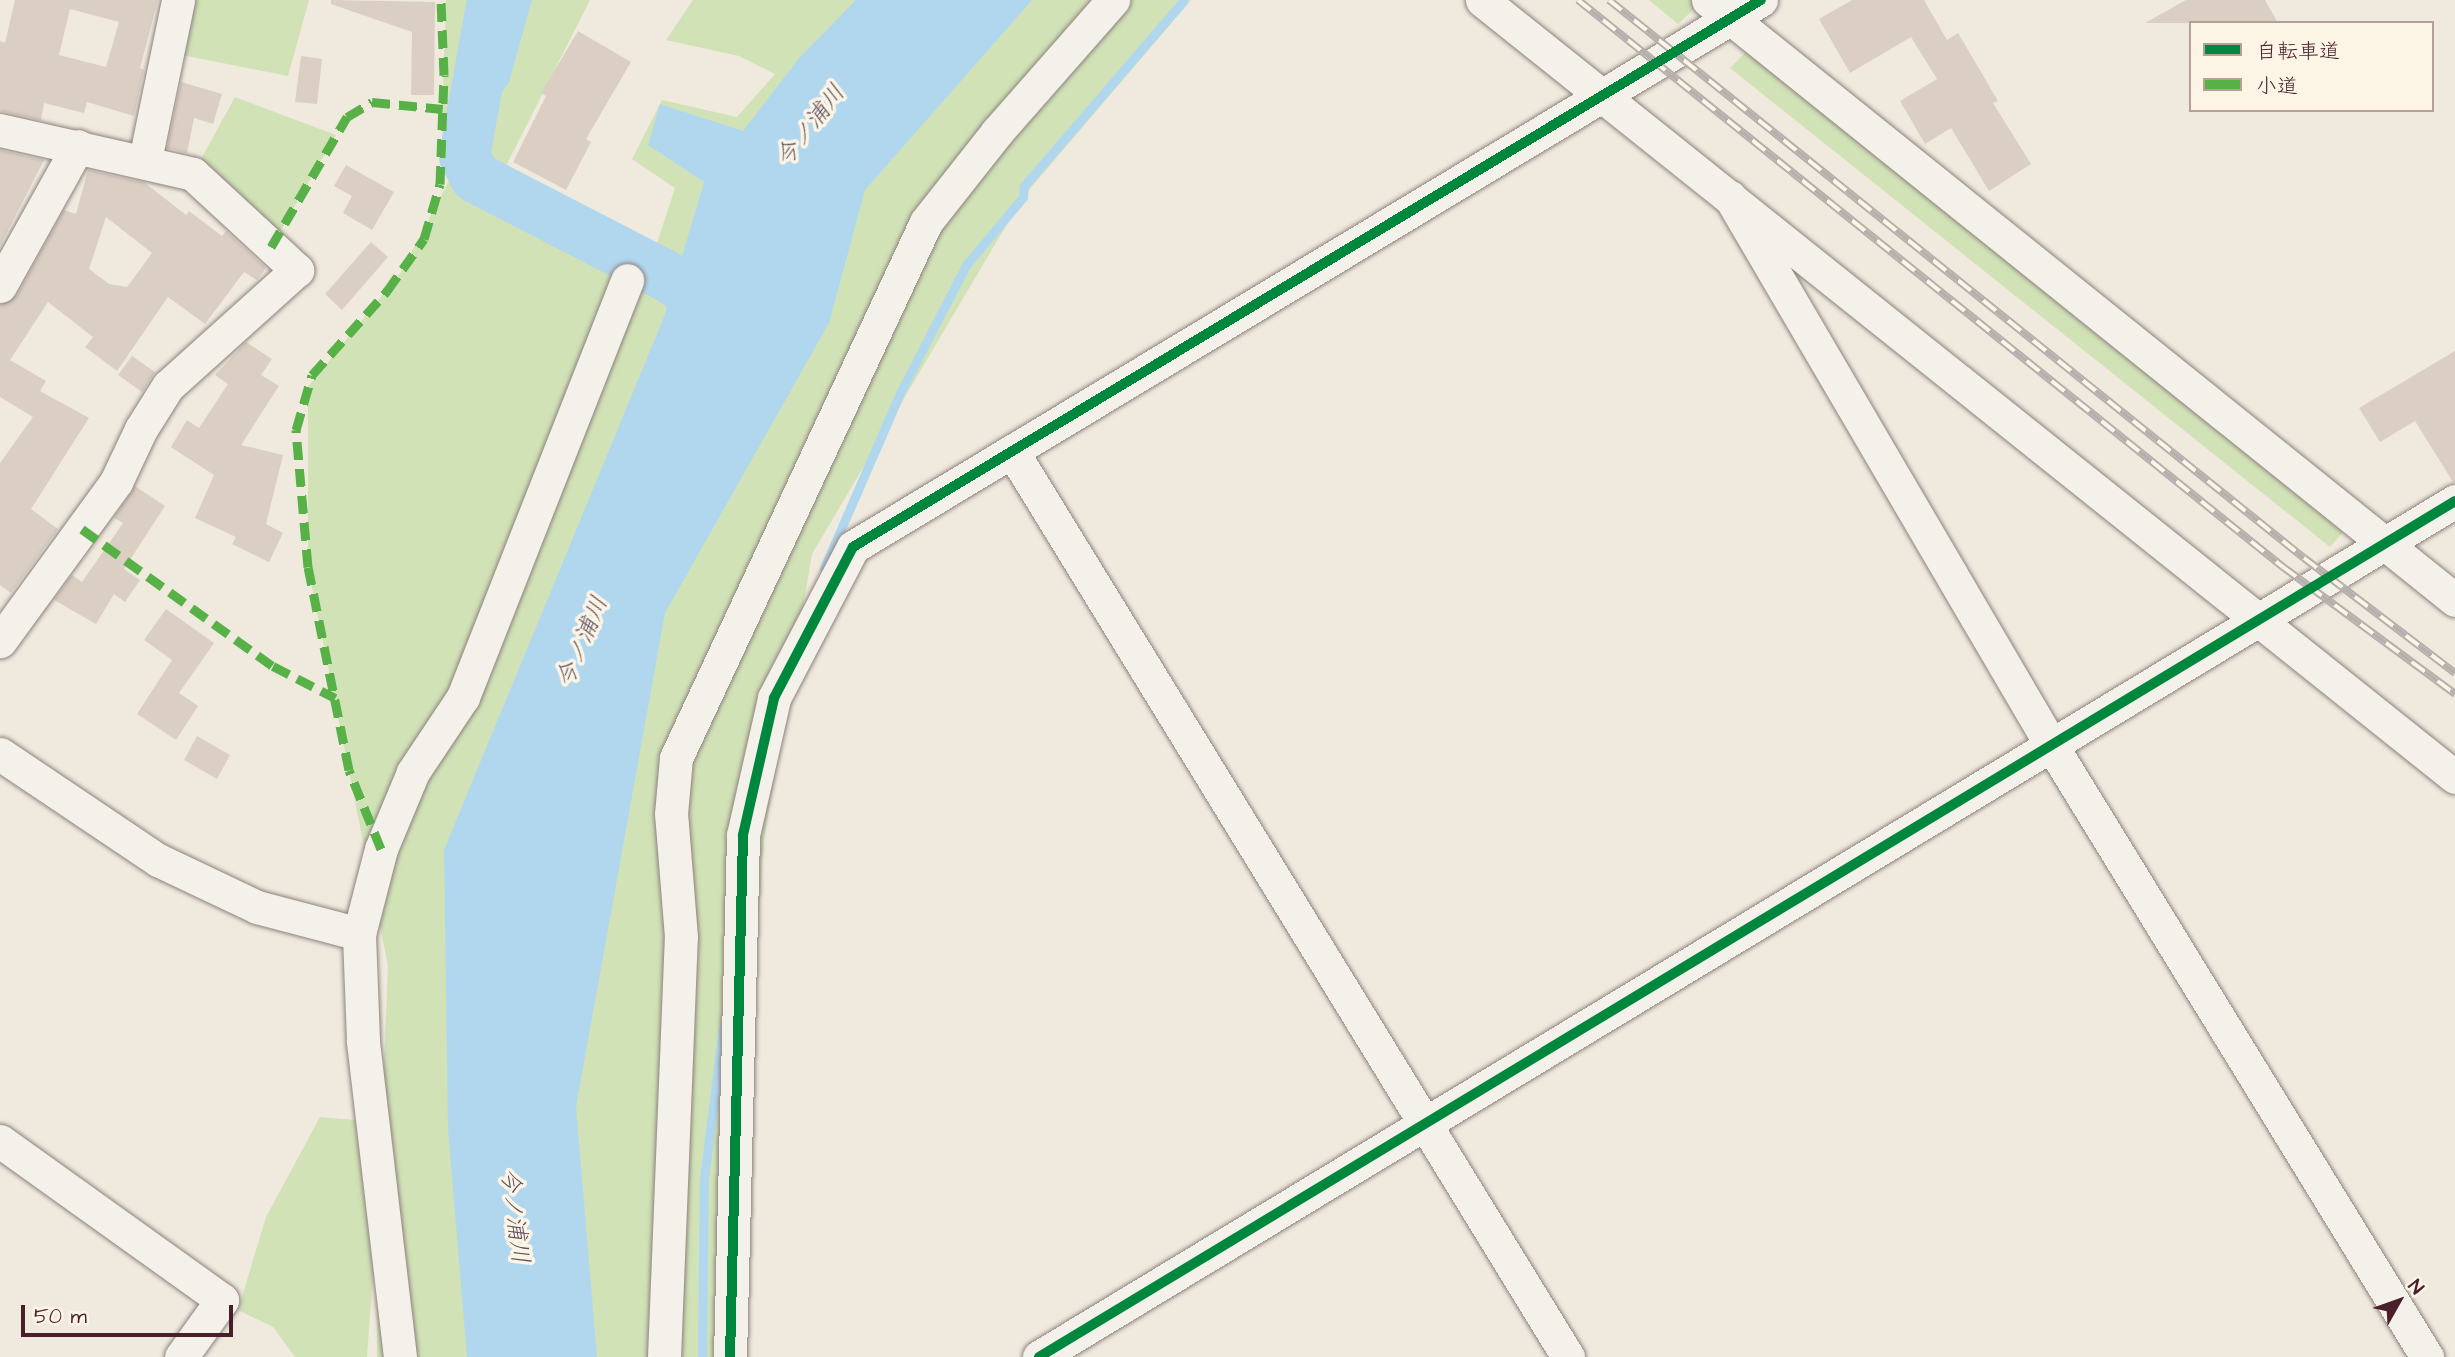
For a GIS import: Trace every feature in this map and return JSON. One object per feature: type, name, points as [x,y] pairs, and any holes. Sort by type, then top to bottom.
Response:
[{"type":"street","points":[[145,160],[177,0]]},
{"type":"street","points":[[664,1357],[681,937],[671,814],[676,758],[926,222],[997,132],[1103,12],[1131,0]]},
{"type":"street","points":[[1482,0],[2254,620],[2455,777]]},
{"type":"street","points":[[730,1357],[743,835],[774,698],[853,547],[1604,96],[1720,9],[1761,0]]},
{"type":"street","points":[[1720,9],[2382,544],[2455,600]]},
{"type":"street","points":[[0,130],[145,160],[193,174],[297,271],[168,386],[141,429],[116,482],[0,641]]},
{"type":"street","points":[[0,286],[78,146]]},
{"type":"street","points":[[1730,197],[2050,743],[2427,1357]]},
{"type":"street","points":[[400,1357],[363,1040],[359,934],[388,831],[413,772],[463,696],[627,280]]},
{"type":"street","points":[[1012,451],[1568,1357]]},
{"type":"street","points":[[1039,1357],[2050,743],[2455,501]]},
{"type":"street","points":[[0,754],[158,860],[257,907],[359,934]]},
{"type":"street","points":[[0,1141],[222,1300],[181,1357]]},
{"type":"green space","points":[[178,0],[309,0],[288,76],[167,52]]},
{"type":"green space","points":[[446,0],[590,0],[504,170],[656,246],[675,188],[632,159],[662,100],[737,117],[775,74],[739,56],[666,40],[693,0],[1191,0],[1023,197],[812,554],[764,840],[727,1357],[377,1357],[378,1206],[367,1357],[295,1357],[273,1327],[238,1310],[266,1217],[320,1117],[355,1120],[379,1185],[388,966],[308,567],[308,387],[401,272],[453,173],[447,162],[442,125]]},
{"type":"green space","points":[[1649,0],[1690,0],[1697,6],[1678,24]]},
{"type":"green space","points":[[1758,40],[2353,521],[2330,547],[1730,68]]},
{"type":"green space","points":[[235,97],[336,135],[271,247],[193,174]]},
{"type":"water","points":[[470,0],[532,0],[509,82],[467,142]]},
{"type":"water","name":"今ノ浦川","points":[[856,0],[1032,0],[865,190],[829,323],[665,613],[576,1107],[597,1357],[467,1357],[448,1129],[444,850],[664,317],[704,182],[648,145],[660,104],[743,131],[800,57]]},
{"type":"building","points":[[15,0],[158,0],[140,68],[144,70],[134,116],[87,102],[84,113],[44,103],[41,120],[0,111],[0,41],[5,43]],"holes":[[[70,9],[119,22],[106,67],[59,55]]]},
{"type":"building","points":[[331,0],[435,2],[434,95],[411,95],[412,32],[331,4]]},
{"type":"building","points":[[1852,0],[1924,0],[1947,40],[1958,33],[1998,101],[1993,103],[2031,164],[1989,191],[1951,128],[1925,144],[1900,101],[1937,79],[1911,37],[1850,73],[1819,19]]},
{"type":"building","points":[[2186,0],[2265,0],[2277,21],[2189,21],[2145,23]]},
{"type":"building","points":[[578,31],[631,62],[586,139],[591,142],[566,190],[513,162],[546,96],[541,93]]},
{"type":"building","points":[[301,56],[322,59],[317,104],[295,102]]},
{"type":"building","points":[[181,82],[222,94],[213,124],[194,118],[187,153],[167,148]]},
{"type":"building","points":[[0,150],[44,160],[0,246]]},
{"type":"building","points":[[346,165],[394,192],[372,230],[343,213],[352,196],[334,186]]},
{"type":"building","points":[[88,170],[145,183],[186,215],[189,211],[222,236],[226,231],[266,268],[257,280],[244,272],[205,324],[168,297],[117,371],[85,347],[93,337],[48,302],[10,360],[46,381],[40,391],[89,418],[31,509],[58,529],[11,593],[0,585],[0,463],[33,417],[0,397],[0,305],[17,295],[64,210],[76,214]],"holes":[[[106,217],[152,253],[127,287],[109,284],[89,269]]]},
{"type":"building","points":[[371,242],[388,257],[342,310],[325,294]]},
{"type":"building","points":[[246,342],[272,359],[261,375],[279,386],[241,445],[283,455],[266,524],[283,533],[269,562],[232,544],[236,537],[195,518],[214,475],[171,447],[187,420],[199,428],[228,384],[215,375]]},
{"type":"building","points":[[2455,351],[2453,482],[2415,421],[2380,442],[2359,408]]},
{"type":"building","points":[[132,356],[155,372],[142,392],[118,375]]},
{"type":"building","points":[[135,486],[165,506],[124,569],[140,580],[125,602],[114,594],[96,624],[54,600],[72,575],[82,582],[123,523],[114,518]]},
{"type":"building","points":[[166,609],[214,643],[179,693],[198,706],[176,740],[137,714],[172,660],[144,640]]},
{"type":"building","points":[[197,736],[230,755],[217,779],[184,760]]},
{"type":"waterway","points":[[492,0],[464,156],[475,177],[663,274],[722,310]]},
{"type":"waterway","points":[[824,568],[900,393],[966,265],[1023,197],[1024,186],[1184,0]]},
{"type":"waterway","points":[[702,1357],[704,1179],[723,1027]]},
{"type":"railway","points":[[1578,0],[2283,567],[2455,694]]},
{"type":"railway","points":[[1609,0],[2304,558],[2455,673]]},
{"type":"marked path","points":[[381,849],[349,770],[308,567],[296,430],[312,375],[387,291],[424,239],[440,184],[444,75],[441,0]]},
{"type":"marked path","points":[[271,247],[347,117],[372,102],[443,109]]},
{"type":"marked path","points":[[82,529],[273,666],[335,698]]},
{"type":"cycle path","points":[[730,1357],[743,835],[774,698],[853,547],[1761,0]]},
{"type":"cycle path","points":[[1039,1357],[2455,501]]}]
